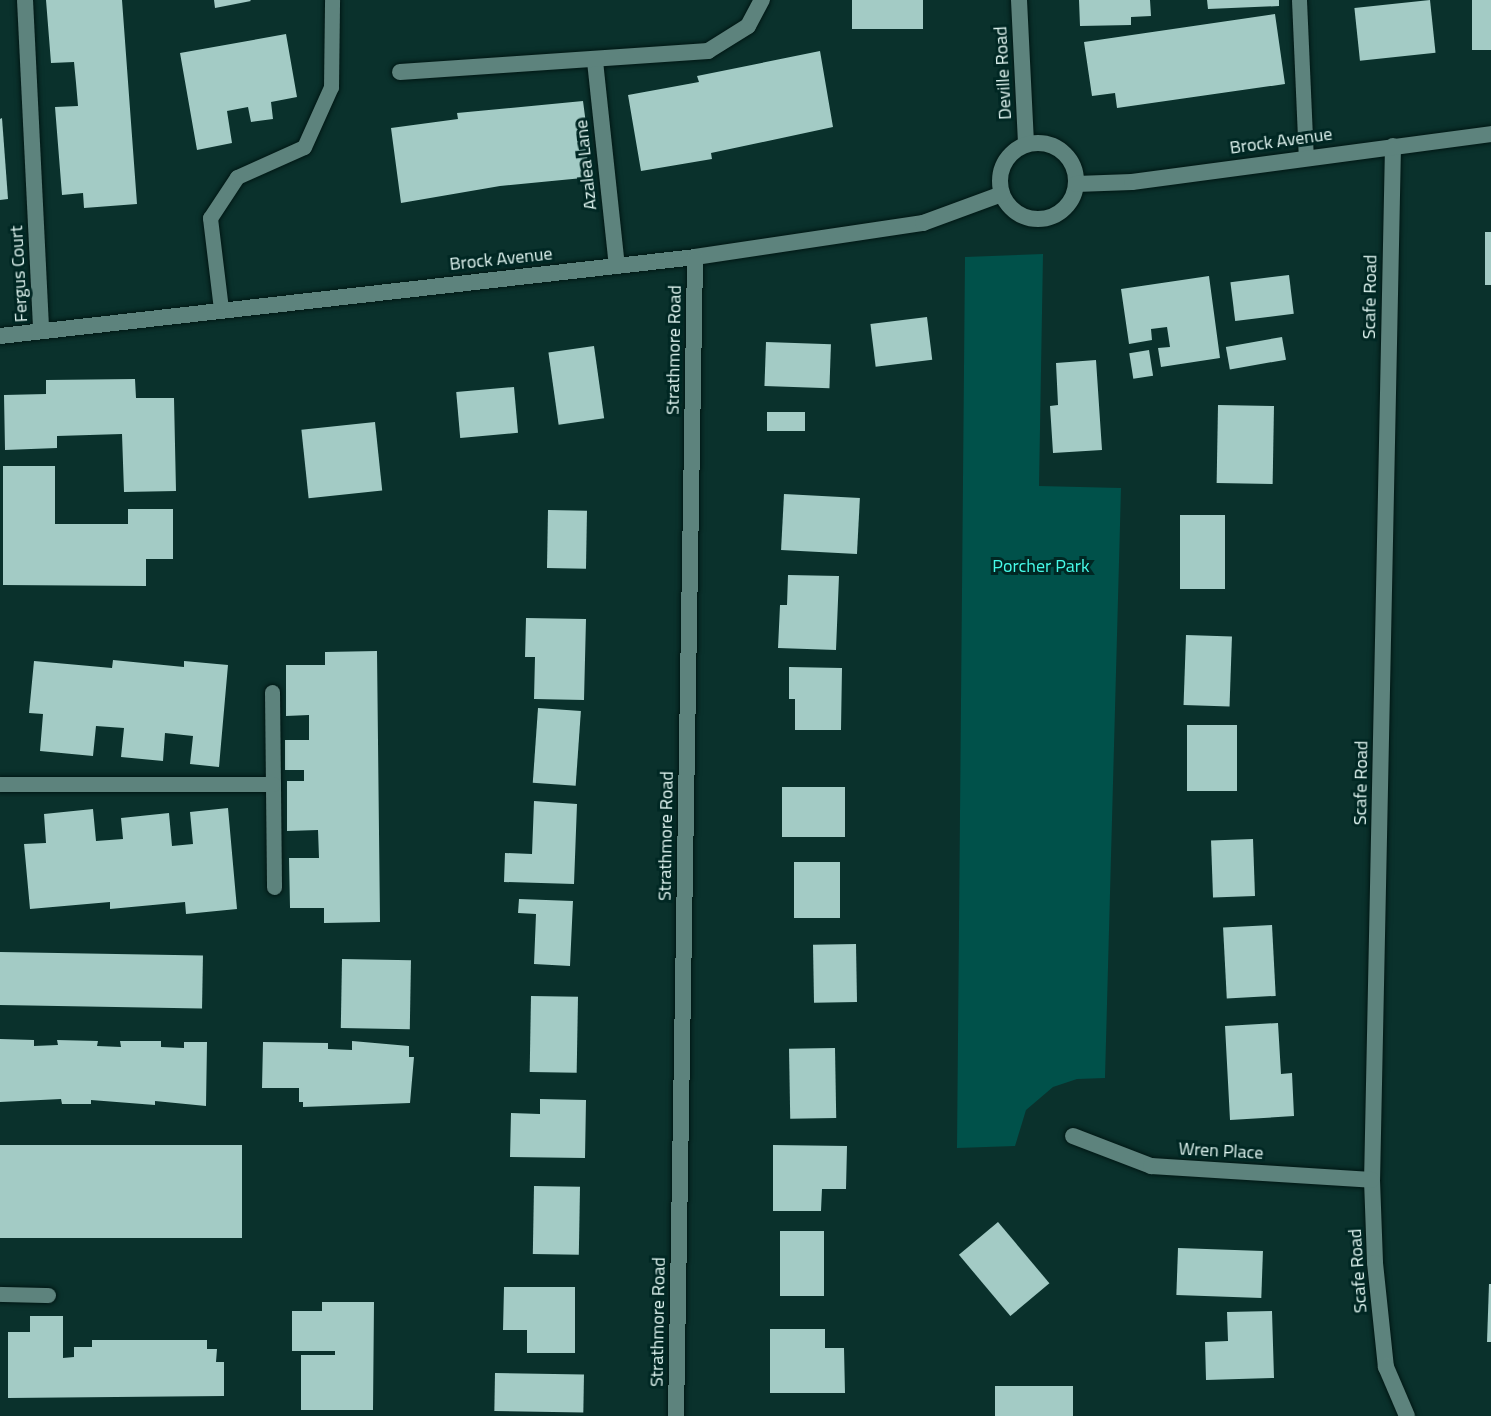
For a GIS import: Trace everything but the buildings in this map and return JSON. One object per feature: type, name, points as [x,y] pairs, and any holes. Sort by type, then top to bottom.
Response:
[{"type":"street","name":"Fergus Court","points":[[25,0],[41,331]]},
{"type":"street","points":[[400,72],[708,51],[748,26],[762,0]]},
{"type":"street","name":"Deville Road","points":[[1019,0],[1026,144]]},
{"type":"street","name":"Azalea Lane","points":[[595,60],[617,266]]},
{"type":"street","name":"Brock Avenue","points":[[1076,184],[1132,182],[1491,134]]},
{"type":"street","points":[[1040,143],[1062,152],[1070,160],[1076,184],[1065,207],[1042,219],[1017,214],[1002,194],[1001,169],[1007,158],[1026,144],[1040,143]]},
{"type":"street","name":"Scafe Road","points":[[1393,146],[1372,1179],[1375,1263],[1386,1367],[1407,1416]]},
{"type":"street","name":"Brock Avenue","points":[[0,336],[221,309],[695,257],[923,223],[1002,194]]},
{"type":"street","name":"Strathmore Road","points":[[676,1416],[695,257]]},
{"type":"street","name":"Wren Place","points":[[1073,1136],[1151,1166],[1372,1179]]},
{"type":"lane","points":[[221,309],[210,218],[237,177],[304,147],[331,87],[332,0]]},
{"type":"lane","points":[[1299,0],[1306,158]]},
{"type":"lane","points":[[272,692],[274,887]]},
{"type":"lane","points":[[0,784],[273,784]]},
{"type":"lane","points":[[0,1293],[48,1295]]},
{"type":"green space","name":"Porcher Park","points":[[1043,254],[1039,486],[1121,488],[1105,1078],[1077,1079],[1053,1087],[1026,1110],[1015,1146],[957,1148],[965,257]]}]
